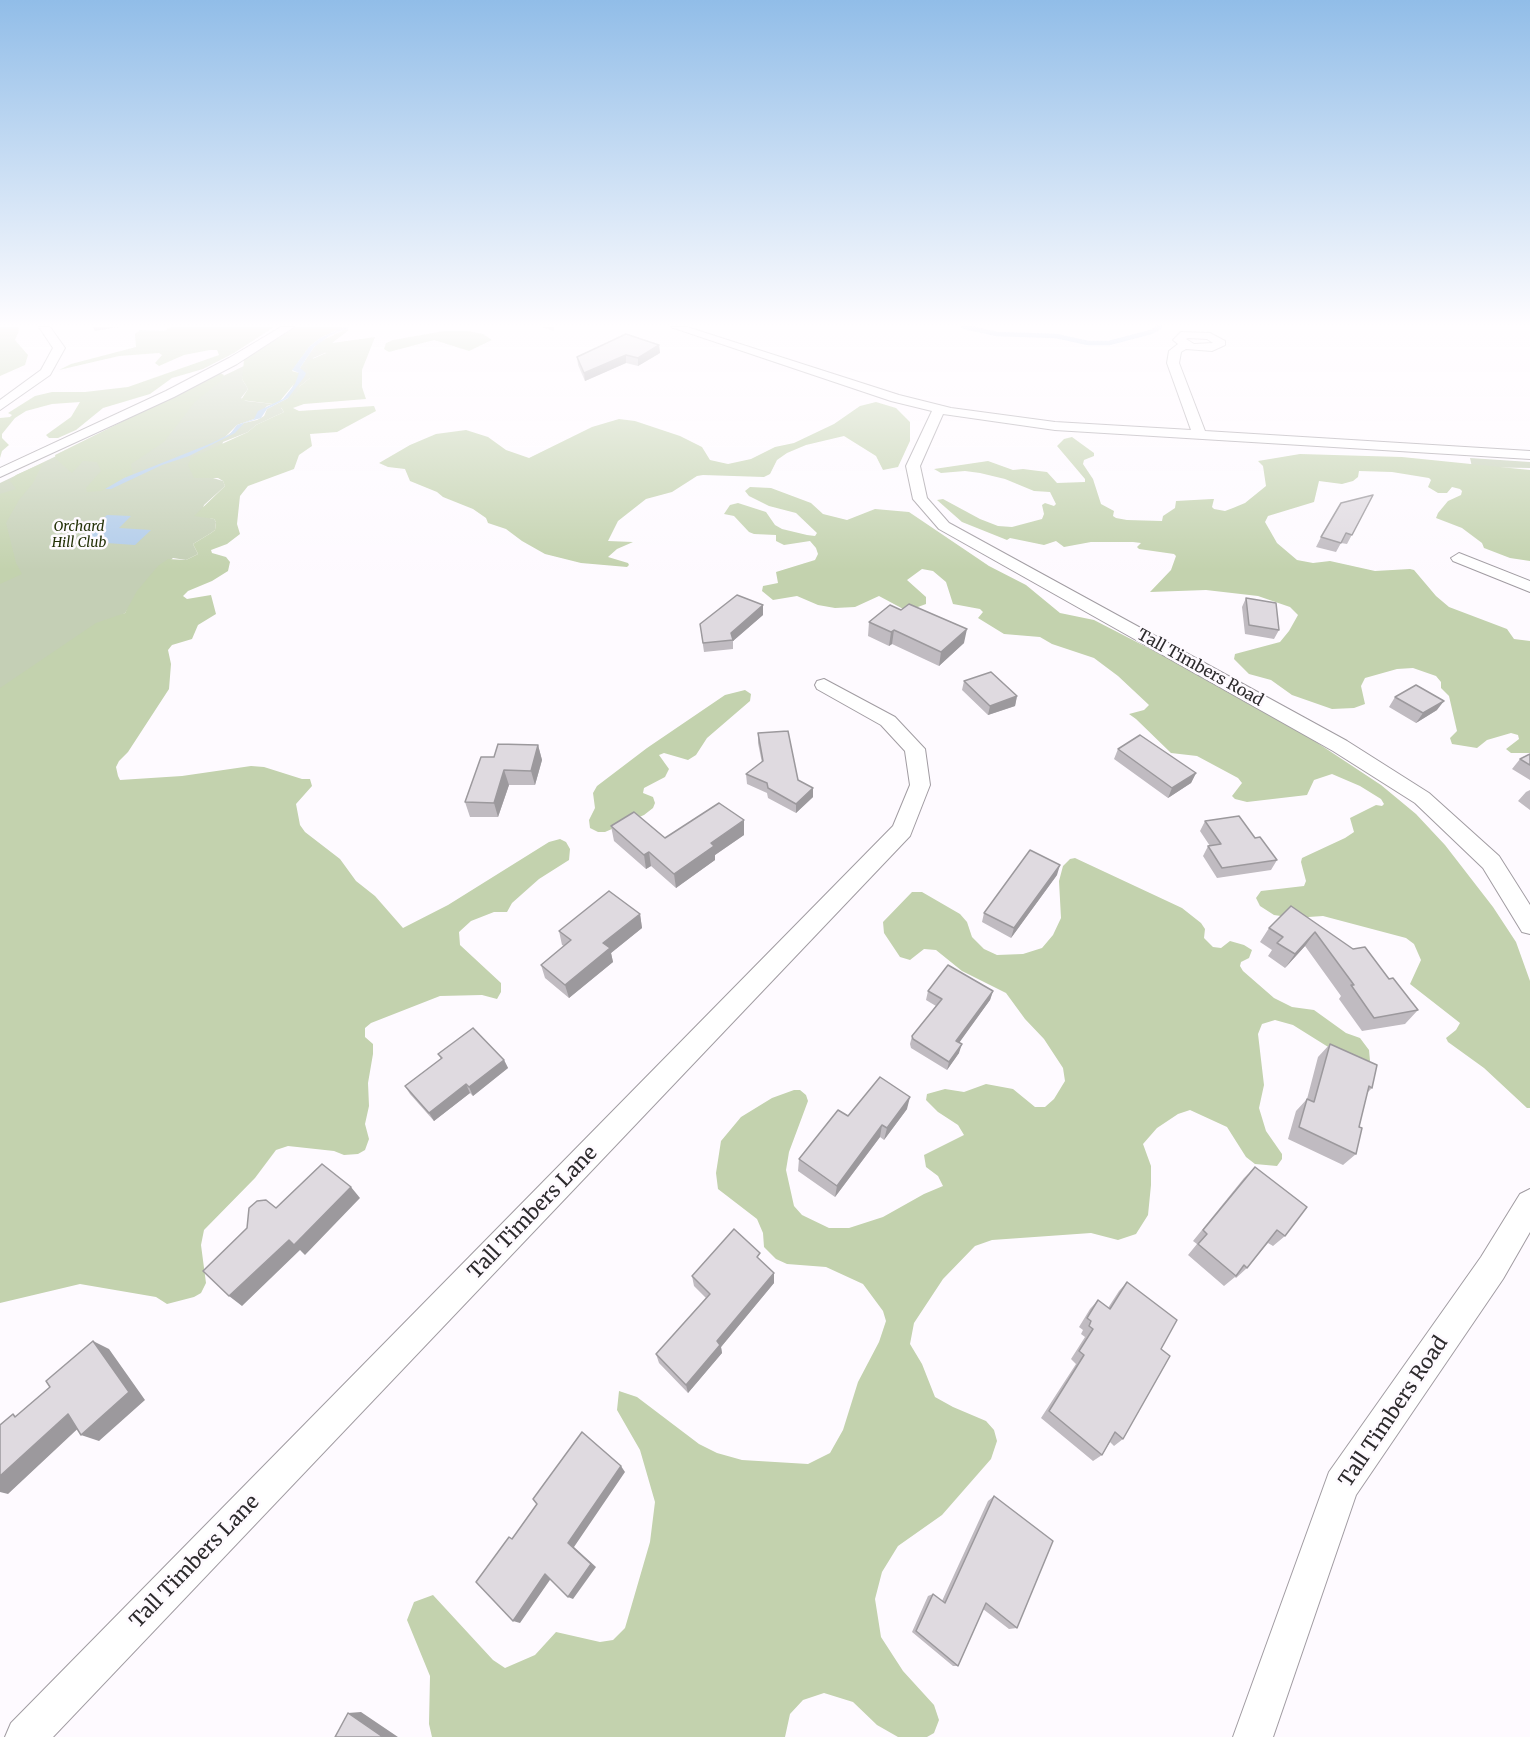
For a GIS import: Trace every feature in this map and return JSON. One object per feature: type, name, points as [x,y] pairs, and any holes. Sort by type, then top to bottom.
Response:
[{"type":"street","points":[[0,473],[138,408]]},
{"type":"street","points":[[935,408],[1033,424],[1530,455]]},
{"type":"street","points":[[1190,408],[1199,434]]},
{"type":"street","name":"Tall Timbers Road","points":[[939,409],[913,466],[920,499],[944,526],[1340,746],[1422,798],[1491,862],[1530,925]]},
{"type":"street","points":[[1459,558],[1530,587]]},
{"type":"street","name":"Tall Timbers Lane","points":[[25,1737],[902,830],[920,785],[915,749],[888,721],[824,685]]},
{"type":"street","name":"Tall Timbers Road","points":[[1253,1737],[1342,1485],[1492,1268],[1530,1204]]},
{"type":"green space","points":[[16,408],[37,408],[26,411],[15,418],[2,434],[2,438],[9,445],[2,451],[0,458],[0,418],[12,415],[8,413]]},
{"type":"green space","points":[[76,408],[103,408],[76,430],[58,438],[49,438],[46,435],[71,417]]},
{"type":"green space","points":[[149,408],[190,408],[164,442],[131,464],[133,474],[101,491],[87,492],[86,488],[101,471],[97,462],[83,461],[72,473],[56,459],[55,455]]},
{"type":"green space","name":"Orchard Hill Club","points":[[156,408],[265,408],[254,419],[237,425],[224,438],[244,423],[264,416],[267,409],[281,408],[284,412],[256,425],[248,432],[223,442],[213,478],[223,481],[225,486],[204,505],[201,516],[214,519],[216,522],[215,530],[193,544],[198,554],[186,560],[173,558],[152,575],[125,613],[116,618],[0,720],[0,483]]},
{"type":"green space","points":[[281,408],[293,408],[299,411],[375,408],[376,411],[337,432],[310,434],[312,446],[299,455],[294,469],[248,486],[240,496],[237,524],[240,534],[227,544],[211,550],[212,553],[226,557],[230,562],[228,571],[188,591],[183,596],[187,599],[211,595],[216,614],[198,625],[192,639],[172,645],[168,650],[171,664],[169,689],[128,752],[119,761],[116,767],[120,780],[182,776],[251,766],[264,767],[302,779],[310,779],[312,786],[296,804],[300,825],[305,832],[340,859],[356,881],[375,896],[403,928],[448,905],[549,842],[560,839],[566,842],[570,849],[569,860],[539,879],[512,903],[507,912],[494,912],[471,921],[459,932],[460,945],[501,983],[501,992],[497,999],[482,995],[440,996],[371,1023],[365,1028],[365,1037],[373,1044],[373,1054],[368,1083],[369,1106],[365,1124],[369,1139],[365,1150],[358,1154],[344,1155],[334,1151],[288,1146],[276,1150],[255,1178],[204,1230],[201,1245],[206,1283],[201,1293],[167,1304],[156,1297],[80,1284],[0,1303],[0,688],[96,623],[125,613],[137,591],[158,566],[168,559],[186,560],[198,554],[193,544],[215,530],[216,522],[214,519],[194,516],[225,486],[218,478],[194,478],[188,465],[191,458],[248,432],[256,425],[284,412]]},
{"type":"green space","points":[[857,408],[896,408],[910,422],[910,441],[898,467],[883,470],[876,456],[844,436],[806,445],[787,453],[777,460],[770,474],[764,477],[697,476],[672,492],[646,499],[618,521],[608,541],[633,542],[617,549],[608,557],[628,563],[627,567],[581,563],[545,554],[506,529],[488,523],[486,518],[473,509],[410,481],[405,469],[388,467],[379,463],[410,445],[436,434],[466,430],[488,437],[506,450],[529,458],[592,427],[619,419],[635,421],[680,436],[702,447],[710,460],[728,464],[751,459],[775,447],[794,443],[834,424]]},
{"type":"green space","points":[[1072,437],[1094,453],[1094,456],[1084,460],[1083,464],[1093,479],[1101,504],[1114,511],[1113,516],[1116,518],[1127,520],[1162,521],[1163,516],[1175,508],[1176,501],[1214,499],[1212,507],[1214,509],[1225,511],[1233,508],[1245,503],[1266,486],[1263,466],[1258,461],[1300,454],[1402,457],[1530,470],[1530,561],[1510,558],[1484,548],[1482,543],[1462,528],[1436,518],[1448,501],[1461,495],[1460,489],[1452,487],[1447,493],[1438,493],[1428,487],[1431,480],[1429,478],[1392,472],[1359,471],[1358,477],[1353,481],[1342,484],[1319,481],[1314,502],[1268,516],[1265,522],[1277,543],[1297,560],[1313,563],[1330,561],[1375,571],[1414,570],[1436,596],[1449,607],[1507,629],[1514,639],[1530,641],[1530,753],[1511,753],[1506,749],[1519,739],[1518,735],[1511,733],[1487,740],[1477,748],[1452,744],[1450,738],[1457,731],[1449,696],[1441,688],[1441,682],[1436,676],[1413,668],[1397,669],[1365,678],[1361,686],[1365,704],[1354,708],[1332,709],[1292,695],[1271,680],[1249,674],[1234,659],[1235,654],[1280,642],[1298,615],[1290,607],[1258,596],[1206,590],[1150,592],[1171,570],[1176,556],[1174,554],[1139,549],[1137,547],[1141,543],[1133,542],[1091,542],[1064,547],[1056,541],[1044,545],[1010,538],[1007,540],[962,522],[937,500],[943,499],[998,526],[1012,527],[1042,519],[1044,514],[1042,505],[1045,503],[1054,506],[1056,504],[1050,492],[1034,491],[1005,479],[980,473],[965,471],[941,473],[934,469],[988,461],[1013,470],[1047,472],[1057,483],[1085,482],[1085,479],[1057,446],[1064,439]]},
{"type":"green space","points":[[1470,458],[1530,462],[1530,468],[1472,467]]},
{"type":"green space","points":[[43,463],[33,483],[19,500],[6,523],[16,563],[22,574],[0,584],[0,494],[16,489],[10,481],[16,475]]},
{"type":"green space","points":[[750,487],[771,488],[811,503],[823,514],[847,520],[875,509],[909,512],[989,566],[1026,585],[1060,613],[1094,620],[1158,653],[1313,740],[1381,785],[1416,814],[1445,845],[1493,907],[1516,942],[1530,981],[1530,1108],[1527,1108],[1484,1068],[1448,1042],[1446,1038],[1456,1030],[1460,1023],[1410,984],[1421,960],[1414,944],[1406,938],[1323,916],[1294,918],[1274,915],[1260,906],[1256,898],[1261,891],[1304,886],[1306,881],[1302,858],[1354,832],[1350,818],[1376,805],[1382,806],[1384,804],[1381,799],[1360,786],[1332,774],[1314,780],[1307,795],[1247,802],[1235,799],[1232,796],[1242,783],[1238,778],[1197,756],[1171,753],[1129,714],[1144,710],[1149,705],[1118,676],[1094,658],[1052,644],[1040,637],[1004,634],[978,618],[983,612],[980,609],[953,604],[946,582],[933,571],[922,569],[907,580],[926,597],[926,604],[907,611],[879,596],[855,607],[835,608],[818,605],[797,596],[773,600],[762,591],[763,586],[778,583],[776,572],[815,560],[818,554],[816,548],[810,541],[784,545],[776,541],[776,535],[754,534],[749,532],[734,516],[724,514],[730,505],[738,503],[766,512],[775,525],[782,529],[815,536],[817,533],[796,513],[769,506],[749,496],[745,491]]},
{"type":"green space","points":[[745,690],[751,694],[750,701],[707,738],[696,755],[688,760],[664,753],[659,755],[669,769],[665,777],[644,788],[643,793],[653,797],[655,803],[653,808],[644,815],[605,832],[598,832],[590,828],[589,820],[595,808],[593,793],[597,786],[647,748],[725,695]]},
{"type":"green space","points":[[1075,858],[1182,908],[1201,923],[1205,929],[1204,938],[1213,947],[1221,948],[1230,941],[1252,950],[1249,958],[1241,962],[1240,966],[1243,971],[1274,998],[1292,1007],[1314,1010],[1346,1033],[1360,1038],[1369,1050],[1370,1061],[1366,1063],[1333,1050],[1293,1025],[1275,1020],[1262,1024],[1258,1034],[1264,1085],[1259,1108],[1266,1131],[1282,1154],[1282,1159],[1277,1166],[1255,1164],[1246,1157],[1227,1127],[1190,1110],[1178,1114],[1157,1128],[1143,1144],[1151,1166],[1151,1185],[1148,1215],[1136,1234],[1118,1240],[1091,1233],[992,1240],[975,1246],[943,1279],[914,1323],[910,1344],[922,1364],[935,1397],[986,1421],[994,1430],[997,1441],[991,1459],[942,1515],[898,1546],[882,1572],[875,1599],[881,1637],[903,1671],[934,1705],[939,1720],[934,1733],[927,1737],[898,1737],[877,1725],[853,1702],[824,1693],[803,1700],[790,1714],[785,1737],[432,1737],[429,1724],[430,1676],[407,1620],[414,1602],[433,1595],[493,1660],[505,1668],[535,1655],[556,1632],[600,1642],[613,1640],[625,1628],[650,1542],[655,1502],[640,1450],[617,1410],[619,1391],[637,1397],[699,1444],[717,1453],[742,1460],[808,1464],[830,1453],[843,1430],[858,1382],[879,1342],[886,1321],[883,1311],[863,1284],[826,1267],[787,1264],[776,1259],[764,1247],[763,1233],[757,1219],[718,1189],[716,1173],[721,1141],[741,1117],[772,1098],[800,1090],[806,1095],[808,1101],[789,1152],[786,1170],[794,1206],[802,1215],[829,1228],[849,1228],[883,1217],[943,1186],[938,1176],[926,1167],[924,1155],[964,1135],[958,1125],[938,1112],[926,1100],[927,1094],[945,1089],[964,1092],[986,1084],[1013,1089],[1035,1107],[1045,1107],[1054,1099],[1065,1081],[1063,1068],[1044,1039],[1025,1019],[1006,993],[962,971],[936,950],[924,949],[910,960],[900,957],[884,933],[883,922],[912,892],[922,892],[960,914],[967,922],[972,937],[984,949],[997,955],[1023,954],[1042,948],[1053,935],[1061,918],[1059,881],[1063,866],[1070,859]]},
{"type":"water","points":[[269,408],[261,418],[244,423],[235,433],[189,456],[162,465],[111,489],[105,489],[124,478],[230,434],[237,425],[254,419],[258,411]]},
{"type":"water","points":[[107,515],[131,516],[119,528],[151,530],[135,545],[78,541]]},
{"type":"building","points":[[1373,495],[1352,535],[1346,533],[1341,543],[1321,537],[1341,503]]},
{"type":"building","points":[[737,595],[763,605],[731,633],[733,640],[703,643],[700,624]]},
{"type":"building","points":[[1246,598],[1276,603],[1279,630],[1249,625]]},
{"type":"building","points":[[909,604],[967,629],[941,652],[894,630],[891,632],[869,622],[890,605],[901,610]]},
{"type":"building","points":[[991,672],[1017,696],[990,706],[964,681]]},
{"type":"building","points":[[1416,685],[1444,701],[1423,713],[1395,697]]},
{"type":"building","points":[[788,731],[798,780],[813,788],[796,804],[768,788],[767,783],[746,774],[763,761],[758,733]]},
{"type":"building","points":[[1140,735],[1196,773],[1172,788],[1118,749]]},
{"type":"building","points":[[498,744],[538,745],[531,771],[504,770],[494,803],[465,802],[481,757],[494,757]]},
{"type":"building","points":[[1530,754],[1530,765],[1520,759]]},
{"type":"building","points":[[719,803],[744,820],[711,843],[714,846],[674,874],[649,852],[644,855],[611,826],[634,812],[665,838]]},
{"type":"building","points":[[1239,816],[1255,838],[1260,837],[1277,860],[1222,868],[1208,846],[1221,844],[1205,821]]},
{"type":"building","points":[[1030,850],[1060,865],[1014,928],[984,913]]},
{"type":"building","points":[[609,891],[640,914],[603,943],[610,948],[565,985],[541,965],[571,940],[559,931]]},
{"type":"building","points":[[1291,906],[1353,949],[1365,947],[1389,979],[1393,978],[1418,1010],[1374,1018],[1351,985],[1354,985],[1315,932],[1295,954],[1277,943],[1283,937],[1269,928]]},
{"type":"building","points":[[948,965],[993,991],[956,1041],[962,1044],[949,1062],[913,1039],[912,1036],[942,999],[928,991]]},
{"type":"building","points":[[473,1028],[504,1060],[469,1087],[466,1084],[429,1113],[405,1086],[442,1058],[438,1054]]},
{"type":"building","points":[[1330,1044],[1377,1065],[1372,1088],[1369,1086],[1359,1127],[1362,1128],[1356,1154],[1299,1127],[1307,1099],[1314,1102]]},
{"type":"building","points":[[880,1077],[910,1097],[887,1128],[882,1125],[837,1186],[799,1159],[838,1110],[848,1116]]},
{"type":"building","points":[[322,1164],[351,1187],[294,1245],[289,1240],[229,1296],[203,1271],[247,1228],[249,1208],[257,1201],[266,1200],[276,1208]]},
{"type":"building","points":[[1255,1167],[1307,1207],[1285,1236],[1277,1230],[1247,1268],[1244,1265],[1236,1276],[1198,1244],[1207,1234],[1203,1230]]},
{"type":"building","points":[[734,1229],[760,1253],[757,1257],[774,1273],[717,1341],[720,1345],[686,1385],[656,1354],[710,1294],[692,1276]]},
{"type":"building","points":[[1127,1282],[1177,1320],[1161,1349],[1170,1356],[1123,1439],[1115,1432],[1102,1455],[1049,1411],[1084,1355],[1079,1351],[1093,1329],[1089,1326],[1091,1321],[1087,1318],[1098,1300],[1110,1309]]},
{"type":"building","points":[[93,1341],[129,1392],[81,1435],[68,1414],[0,1476],[0,1425],[13,1414],[15,1417],[50,1387],[46,1381]]},
{"type":"building","points":[[582,1432],[621,1466],[568,1543],[591,1564],[568,1597],[545,1574],[513,1621],[476,1582],[509,1537],[512,1539],[537,1504],[533,1499]]},
{"type":"building","points":[[994,1496],[1053,1541],[1017,1628],[986,1603],[958,1666],[916,1631],[933,1594],[945,1603]]},
{"type":"building","points":[[348,1713],[383,1737],[335,1737]]}]
